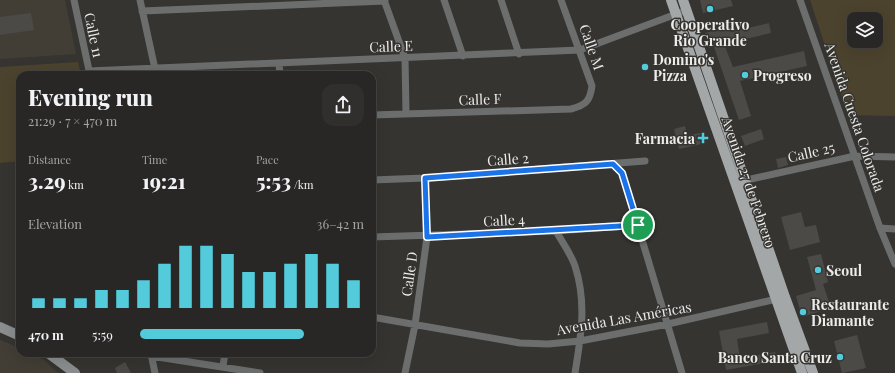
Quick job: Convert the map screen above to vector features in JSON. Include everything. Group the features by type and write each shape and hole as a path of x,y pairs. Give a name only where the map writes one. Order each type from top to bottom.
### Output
{"main road":[{"name":"Avenida 27 de Febrero","path":"670,0 734,183 780,299 813,373"},
{"name":"Avenida 27 de Febrero","path":"685,5 745,181 802,373"},
{"path":"0,327 16,334"},
{"path":"53,357 75,373"}],"street":[{"name":"Calle 11","path":"74,0 89,71"},
{"path":"140,0 155,69"},
{"path":"142,11 385,0 405,58 406,114"},
{"path":"444,0 463,56"},
{"path":"501,0 519,54"},
{"name":"Calle M","path":"561,0 592,86 591,94 587,103"},
{"name":"Avenida Cuesta Colorada","path":"800,0 880,228 895,264"},
{"name":"Calle E","path":"122,71 279,63 519,54 580,50 676,14 685,5"},
{"path":"279,63 280,71"},
{"name":"Calle F","path":"376,115 571,109 587,103"},
{"name":"Calle 25","path":"734,183 855,156 895,157"},
{"name":"Calle 2","path":"376,180 425,178 645,161"},
{"path":"613,164 622,173 682,373"},
{"name":"Calle D","path":"405,373 415,325 427,237 425,178"},
{"name":"Calle 4","path":"376,238 556,231 638,225"},
{"path":"880,228 895,229"},
{"path":"556,231 575,265 583,300 580,341 575,373"},
{"name":"Avenida Las Américas","path":"376,318 520,343 548,344 580,341 668,324 780,299"},
{"path":"151,357 155,373"},
{"path":"164,357 260,373"},
{"path":"223,366 224,357"}],"shaded area":[{"path":"0,0 65,0 76,54 0,59"},
{"path":"810,0 895,0 895,116 848,115"},
{"path":"78,62 80,71 16,71 16,161 0,163 0,67"},
{"path":"0,340 16,346 16,357 38,357 44,360 58,373 0,373"}],"building":[{"name":"Cooperativo Rio Grande","path":"700,0 731,0 733,6 703,13"},
{"path":"31,13 34,30 0,35 0,17"},
{"path":"769,23 771,33 724,44 733,67 804,51 807,66 740,81 751,116 739,120 714,47 708,48 705,33 730,27 731,32"},
{"path":"685,126 687,136 703,132 706,143 679,149 674,129"},
{"path":"761,129 764,139 745,146 741,136"},
{"path":"786,157 788,165 778,168 776,159"},
{"path":"801,212 805,227 816,225 820,242 790,250 781,217"},
{"path":"821,254 828,282 823,284 831,308 802,317 796,296 816,290 807,257"},
{"path":"767,322 769,333 737,339 740,358 775,352 777,361 726,370 719,331"},
{"path":"857,335 866,368 842,373 834,341"},
{"path":"125,362 131,373 117,373 115,368"}],"place":[{"name":"Cooperativo Rio Grande","path":"710,9"},
{"name":"Domino's Pizza","path":"645,67"},
{"name":"Progreso","path":"745,75"},
{"name":"Farmacia","path":"703,138"},
{"name":"Seoul","path":"818,270"},
{"name":"Restaurante Diamante","path":"803,312"},
{"name":"Banco Santa Cruz","path":"840,357"}],"route":[{"path":"613,164 622,173 638,225 556,231 427,237 425,178 613,164"}]}
